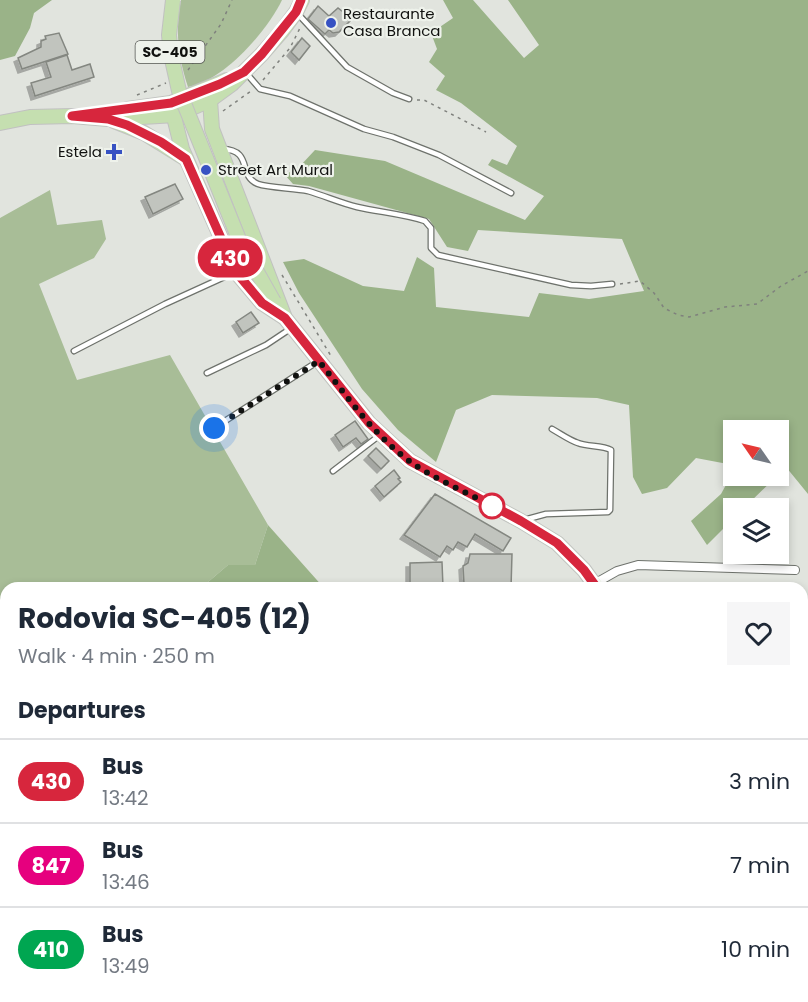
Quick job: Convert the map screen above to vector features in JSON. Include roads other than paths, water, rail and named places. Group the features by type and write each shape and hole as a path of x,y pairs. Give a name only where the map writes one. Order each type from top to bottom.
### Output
{"main road":[{"name":"SC-405","path":"173,0 171,55 179,90 240,242 274,303 289,323 326,360 380,435 424,470 521,521 557,543 593,582"},
{"path":"72,116 108,119 176,115 210,100 262,54 301,8"},
{"path":"0,123 30,117 72,116 171,103 205,91 244,72"},
{"path":"176,115 180,99"},
{"path":"210,100 210,122 219,149 289,323"},
{"name":"SC-405","path":"176,115 177,132 186,159 236,272 262,303 289,323"},
{"path":"108,119 144,133 186,159"}],"street":[{"path":"602,582 617,571 638,565 795,570"}],"lane":[{"path":"301,8 347,67 393,93 409,99"},
{"path":"244,72 257,87 290,96 364,129 393,137 439,155 511,193"},
{"path":"219,149 234,150 239,153 249,175 257,184 309,192 356,207 425,221 431,228 431,248 438,255 571,285 612,284"},
{"path":"74,351 165,304 236,272"},
{"path":"207,373 266,345 289,323"},
{"path":"214,428 326,360"},
{"path":"521,521 546,514 608,512 610,510 610,450 578,443 552,429"},
{"path":"333,471 380,435"}],"place":[{"name":"Restaurante Casa Branca","path":"331,23"},
{"name":"Estela","path":"114,152"},
{"name":"Street Art Mural","path":"206,170"}]}
